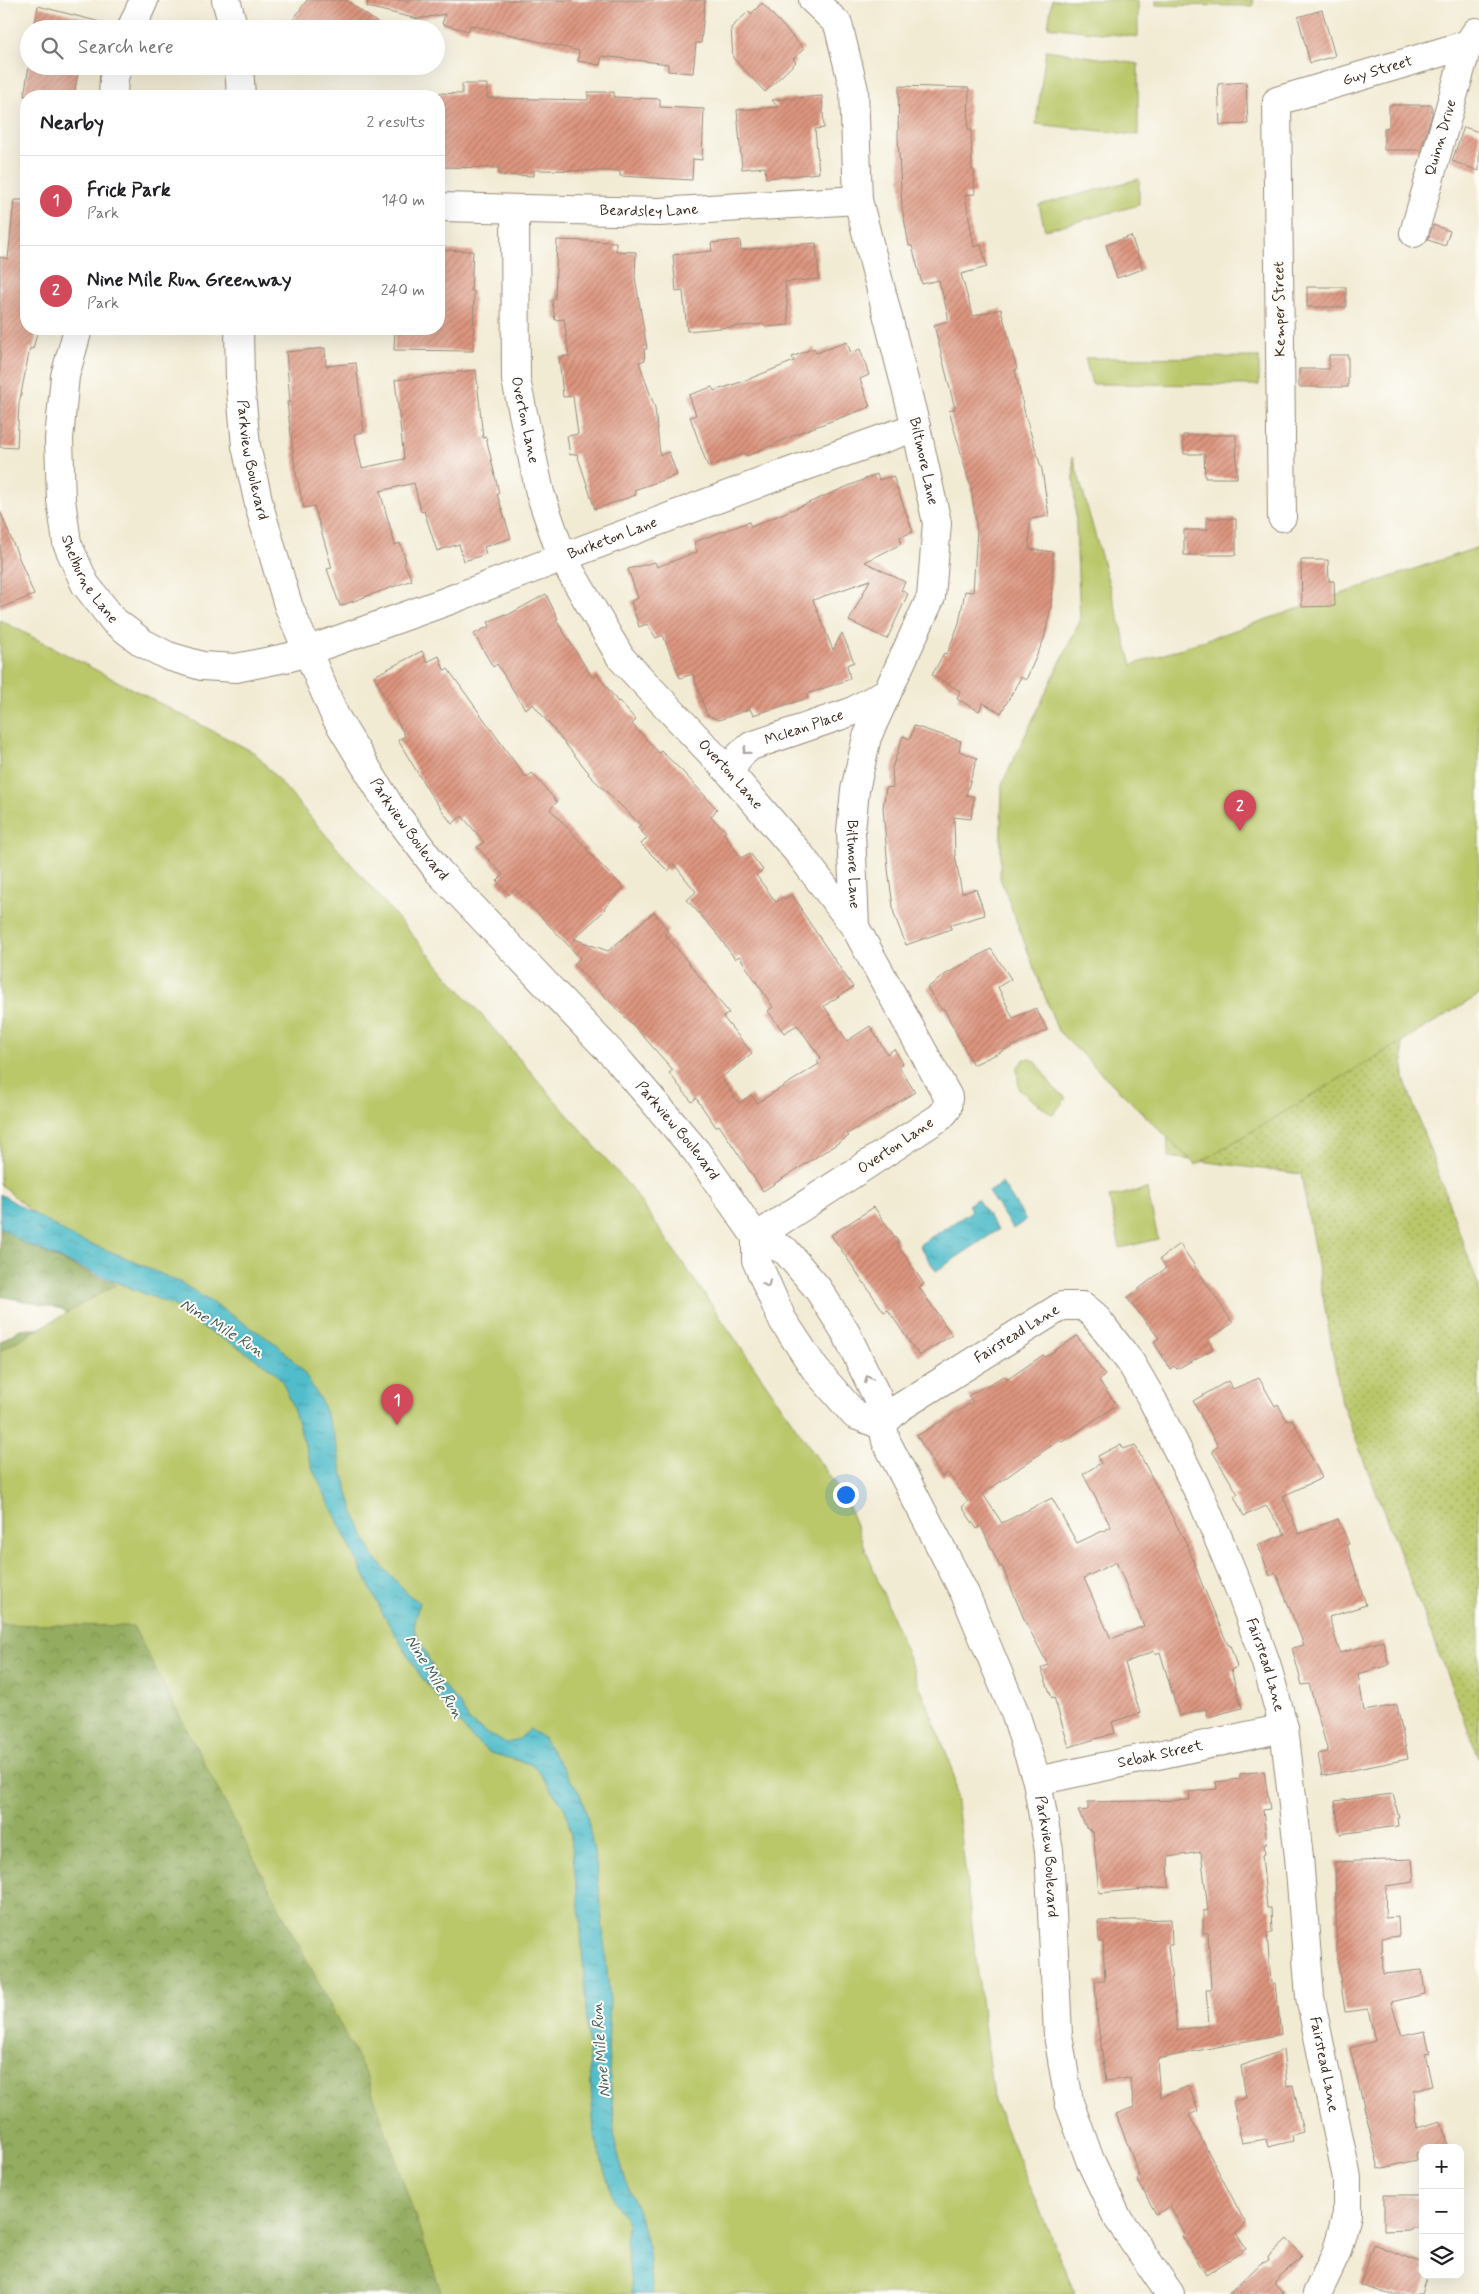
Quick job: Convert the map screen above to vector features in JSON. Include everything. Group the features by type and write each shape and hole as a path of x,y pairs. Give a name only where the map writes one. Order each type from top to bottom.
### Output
{"street":[{"path":"135,20 144,0"},
{"path":"226,0 232,20"},
{"path":"243,20 246,0"},
{"name":"Biltmore Lane","path":"813,0 838,24 854,90 858,200 916,427 937,523 932,597 867,737 855,790 851,831 855,927"},
{"name":"Guy Street","path":"1277,101 1475,37"},
{"name":"Quinn Drive","path":"1414,233 1475,37"},
{"path":"113,90 115,75"},
{"path":"240,75 241,90"},
{"name":"Kemper Street","path":"1277,101 1282,517"},
{"name":"Beardsley Lane","path":"445,208 659,212 858,200"},
{"name":"Overton Lane","path":"515,209 516,380 540,493 562,556 620,658 730,773 801,856 855,927 948,1097 947,1108 940,1117 756,1237"},
{"name":"Shelburne Lane","path":"76,335 65,376 59,439 61,500 67,543 85,584 114,621 143,643 168,656 202,666 236,668 290,657 309,650"},
{"name":"Parkview Boulevard","path":"239,335 240,380 246,446 260,509 288,605 309,650 335,716 389,805 439,872 619,1062 696,1151 756,1237 786,1251 818,1289 846,1333 877,1397 881,1426 886,1441 965,1594 1015,1713 1037,1781 1050,1851 1058,2035 1069,2102 1090,2160 1117,2217 1170,2294"},
{"name":"Burketon Lane","path":"309,650 442,603 562,556 916,427"},
{"name":"Mclean Place","path":"730,773 740,755 751,746 851,712 887,692"},
{"path":"756,1237 756,1260 786,1326 816,1369 856,1415 881,1426"},
{"name":"Fairstead Lane","path":"881,1426 899,1408 1062,1306 1083,1306 1094,1315 1131,1363 1152,1399 1201,1497 1241,1593 1266,1663 1284,1728 1300,1857 1310,1997 1327,2089 1347,2178 1347,2214 1336,2254 1317,2294"},
{"name":"Sebak Street","path":"1037,1781 1284,1728"}],"green space":[{"path":"1052,0 1138,0 1138,37 1048,27"},
{"path":"1156,0 1253,0 1253,6 1156,5"},
{"path":"1046,50 1138,64 1138,135 1036,124"},
{"path":"1139,179 1139,205 1045,230 1039,205"},
{"path":"1259,357 1259,385 1092,384 1085,358"},
{"path":"1073,457 1132,665 1479,547 1479,995 1196,1165 1058,1031 1000,878 1002,784 1080,621"},
{"path":"0,620 255,753 631,1188 846,1500 953,1770 993,2098 1075,2294 442,2294 366,2074 133,1626 0,1624 0,1351 116,1285 0,1184"},
{"path":"1388,826 1404,1078 1479,1287 1479,1758 1342,1404 1301,1174 1168,1157 1164,941"},
{"path":"1024,1059 1031,1059 1036,1062 1053,1087 1066,1098 1053,1115 1019,1090 1017,1068"},
{"path":"1147,1189 1158,1239 1120,1248 1109,1197"},
{"path":"0,1227 64,1262 177,1307 580,2294 0,2294 0,1342 20,1329 68,1329 76,1322 62,1309 0,1296"}],"water":[{"path":"1002,1183 1026,1220 1013,1229 988,1192"},
{"name":"Nine Mile Run","path":"0,1194 77,1239 122,1256 183,1284 278,1345 301,1368 321,1401 335,1438 353,1510 373,1556 409,1595 419,1602 414,1629 440,1682 459,1703 469,1721 489,1735 507,1743 519,1739 530,1729 544,1739 580,1794 587,1815 597,1869 610,2001 608,2048 615,2143 626,2182 639,2212 649,2252 653,2294 632,2294 626,2241 627,2224 612,2196 594,2134 580,1916 570,1829 565,1809 534,1765 490,1753 471,1737 421,1677 384,1616 313,1470 291,1402 283,1383 274,1371 233,1344 203,1328 177,1307 22,1242 0,1227"},
{"path":"977,1199 998,1230 936,1271 919,1245 972,1211 968,1205"}],"building":[{"path":"307,0 346,0 374,20 293,20"},
{"path":"368,0 705,0 701,43 696,43 693,73 668,71 668,64 602,56 600,65 578,61 579,51 470,25 468,31 445,25 445,20 443,20 445,14 418,19 367,7"},
{"path":"762,3 804,49 793,59 796,62 765,92 733,58 731,28 749,11 751,14"},
{"path":"38,6 92,20 36,20"},
{"path":"1322,10 1335,56 1310,63 1298,17"},
{"path":"28,75 78,75 75,90 25,90"},
{"path":"1246,82 1248,124 1220,125 1218,84"},
{"path":"462,84 487,84 487,98 588,100 588,92 614,92 614,97 660,99 660,107 704,109 702,160 693,159 692,180 620,176 620,171 534,170 534,176 499,175 499,168 445,167 445,93 462,94"},
{"path":"899,86 969,88 968,129 971,129 972,170 974,170 975,194 965,195 974,247 981,245 987,267 961,274 973,316 1001,309 1017,370 1015,370 1026,418 1042,470 1049,516 1030,519 1029,549 1053,552 1051,607 1044,639 1026,680 1021,677 1001,713 983,703 979,711 957,699 960,691 932,675 944,653 947,654 959,623 965,591 973,592 977,530 971,488 949,411 955,409 934,325 948,321 948,315 939,280 922,284 912,246 909,246 902,207 898,138"},
{"path":"822,96 824,128 815,129 819,173 766,178 765,167 742,169 737,110 778,107 772,100"},
{"path":"1389,105 1432,105 1432,114 1421,150 1384,150 1384,128 1389,127"},
{"path":"1464,127 1479,132 1479,171 1452,161"},
{"path":"14,200 20,200 20,335 36,335 33,349 30,348 19,404 17,448 0,447 0,257 8,259"},
{"path":"1433,225 1450,231 1445,246 1428,240"},
{"path":"1131,236 1143,269 1117,278 1106,245"},
{"path":"557,240 616,242 616,251 636,252 635,277 647,349 644,349 645,360 639,362 655,408 660,455 669,452 677,475 634,490 636,495 595,509 577,454 570,455 567,436 578,434 573,396 563,397 559,357 569,356 564,319 555,320 552,300 555,299"},
{"path":"740,240 741,250 816,243 819,279 785,282 789,325 765,327 764,324 687,331 683,291 676,292 673,255 712,251 711,243"},
{"path":"445,250 473,251 471,291 474,291 473,351 394,350 395,335 445,335"},
{"path":"1307,287 1346,287 1346,307 1307,307"},
{"path":"847,342 851,353 860,349 869,375 860,379 870,407 801,432 747,456 745,453 708,467 690,417 696,415 689,395 712,387 714,391 744,381 794,361 792,357 814,348 816,353"},
{"path":"325,348 326,366 356,363 364,432 354,434 362,468 404,459 395,380 476,370 483,438 486,437 499,493 497,494 511,538 484,547 486,554 464,561 459,544 437,551 424,511 421,512 414,483 380,491 395,545 400,543 406,561 404,563 412,580 340,606 327,569 332,568 314,506 304,508 295,469 287,402 290,402 286,352"},
{"path":"1329,355 1348,355 1348,387 1299,387 1299,369 1329,369"},
{"path":"1183,435 1236,435 1237,478 1205,478 1204,454 1184,454"},
{"path":"877,474 879,480 893,476 913,532 900,537 901,544 865,562 905,582 901,590 908,594 887,639 849,621 870,580 813,600 833,650 842,633 854,662 847,665 850,679 807,694 808,698 753,715 750,709 719,720 707,715 693,674 680,678 663,635 656,638 647,624 639,627 631,601 638,598 628,569 655,562 657,567 697,552 694,542 749,522 751,527"},
{"path":"0,511 34,595 0,608"},
{"path":"1207,518 1236,519 1236,555 1184,555 1184,530 1207,530"},
{"path":"1301,560 1328,560 1329,581 1334,581 1335,606 1302,607"},
{"path":"546,594 558,619 556,620 592,677 597,674 618,702 636,720 632,724 659,753 661,751 682,771 717,809 711,817 726,831 724,833 741,858 750,853 763,870 756,875 776,902 783,897 785,899 792,895 802,909 853,987 824,1006 847,1041 870,1026 887,1054 894,1049 903,1063 899,1067 915,1092 847,1134 849,1136 763,1191 719,1125 716,1127 696,1098 692,1102 669,1073 673,1070 635,1027 574,965 580,958 515,889 509,895 497,881 503,875 477,847 484,842 462,816 452,824 429,792 398,740 405,736 374,676 422,651 427,662 439,656 444,670 448,669 526,778 532,773 557,802 550,809 587,851 624,888 604,908 605,910 574,939 608,951 654,912 668,931 665,934 729,1013 723,1017 752,1053 721,1078 739,1103 751,1095 757,1103 819,1064 817,1061 821,1058 797,1025 784,1033 768,1011 773,1007 739,956 735,959 714,930 687,900 696,892 674,864 668,871 641,844 647,838 638,827 641,825 588,774 533,704 525,709 497,664 493,667 474,634 490,626 488,622 505,614 506,616"},
{"path":"914,726 961,741 959,751 977,758 966,795 974,797 971,819 954,817 955,855 962,893 976,889 985,915 951,925 951,929 906,945 894,914 883,807 886,788 893,787 892,768 903,736 910,739"},
{"path":"991,949 1011,979 998,987 1013,1018 1036,1008 1047,1030 973,1065 944,1009 942,1010 927,988 946,974"},
{"path":"874,1207 924,1284 919,1287 952,1335 919,1356 888,1310 884,1312 831,1235"},
{"path":"1180,1244 1233,1323 1208,1339 1213,1349 1177,1369 1174,1366 1170,1369 1154,1342 1159,1338 1127,1298 1166,1268 1160,1259"},
{"path":"1077,1336 1105,1375 1099,1381 1117,1405 1062,1442 1059,1440 983,1494 1002,1523 1052,1498 1077,1543 1111,1527 1083,1474 1101,1463 1098,1456 1121,1444 1123,1449 1135,1445 1188,1547 1228,1645 1230,1645 1237,1667 1231,1670 1242,1708 1208,1717 1206,1709 1179,1716 1160,1652 1155,1654 1154,1651 1125,1663 1140,1713 1112,1722 1115,1733 1069,1747 1054,1697 1052,1698 1041,1668 1048,1665 1024,1619 1002,1566 1000,1567 981,1526 977,1529 962,1507 968,1502 948,1473 942,1477 917,1436 973,1402 968,1396 1004,1376 1008,1379 1043,1355 1045,1357","holes":["1116,1562 1144,1626 1111,1639 1084,1578"]},
{"path":"1259,1378 1275,1406 1278,1404 1287,1421 1292,1419 1322,1478 1283,1496 1299,1534 1338,1519 1349,1544 1347,1545 1366,1605 1329,1617 1340,1653 1383,1641 1389,1665 1358,1674 1364,1711 1397,1705 1408,1759 1322,1776 1318,1754 1328,1752 1309,1684 1302,1685 1292,1648 1304,1645 1276,1573 1270,1576 1258,1545 1285,1534 1266,1506 1244,1516 1234,1496 1238,1494 1212,1451 1218,1446 1193,1401 1228,1381 1233,1389"},
{"path":"1264,1771 1270,1809 1263,1810 1267,1844 1264,1844 1265,1854 1262,1855 1267,1908 1271,1908 1272,1933 1267,1933 1271,1984 1275,1984 1281,2034 1157,2059 1160,2097 1189,2086 1198,2111 1189,2115 1246,2224 1236,2233 1246,2249 1206,2275 1182,2236 1185,2233 1170,2207 1156,2214 1137,2179 1140,2177 1116,2114 1134,2107 1130,2078 1106,2081 1097,2017 1095,1981 1105,1981 1103,1942 1099,1942 1098,1921 1171,1919 1172,1945 1168,1945 1177,2030 1209,2025 1206,1990 1211,1990 1208,1933 1203,1933 1203,1911 1208,1910 1201,1852 1168,1857 1169,1887 1099,1893 1093,1832 1086,1827 1078,1811 1088,1810 1088,1802 1190,1800 1189,1792 1217,1789 1216,1782 1240,1779 1240,1774"},
{"path":"1393,1794 1399,1818 1397,1818 1398,1826 1340,1834 1335,1801"},
{"path":"1412,1859 1414,1882 1386,1886 1385,1918 1398,1917 1399,1936 1382,1938 1383,1974 1422,1970 1425,1994 1391,2002 1402,2036 1425,2031 1430,2053 1425,2054 1432,2086 1414,2091 1417,2128 1441,2121 1447,2144 1419,2144 1419,2152 1416,2153 1417,2160 1379,2169 1350,2048 1375,2041 1368,2009 1345,2012 1337,1957 1335,1862"},
{"path":"1283,2050 1287,2086 1293,2085 1303,2132 1292,2135 1293,2141 1268,2147 1266,2139 1242,2143 1233,2101 1246,2098 1241,2066"},
{"path":"1384,2195 1419,2195 1419,2228 1384,2231"},
{"path":"1287,2239 1302,2256 1274,2282 1284,2294 1229,2294 1261,2263 1269,2261 1268,2257"},
{"path":"1373,2244 1419,2261 1419,2279 1426,2279 1421,2294 1388,2294 1360,2285"}],"place":[{"name":"Nine Mile Run Greenway","path":"1240,831"},
{"name":"Frick Park","path":"397,1425"}]}
